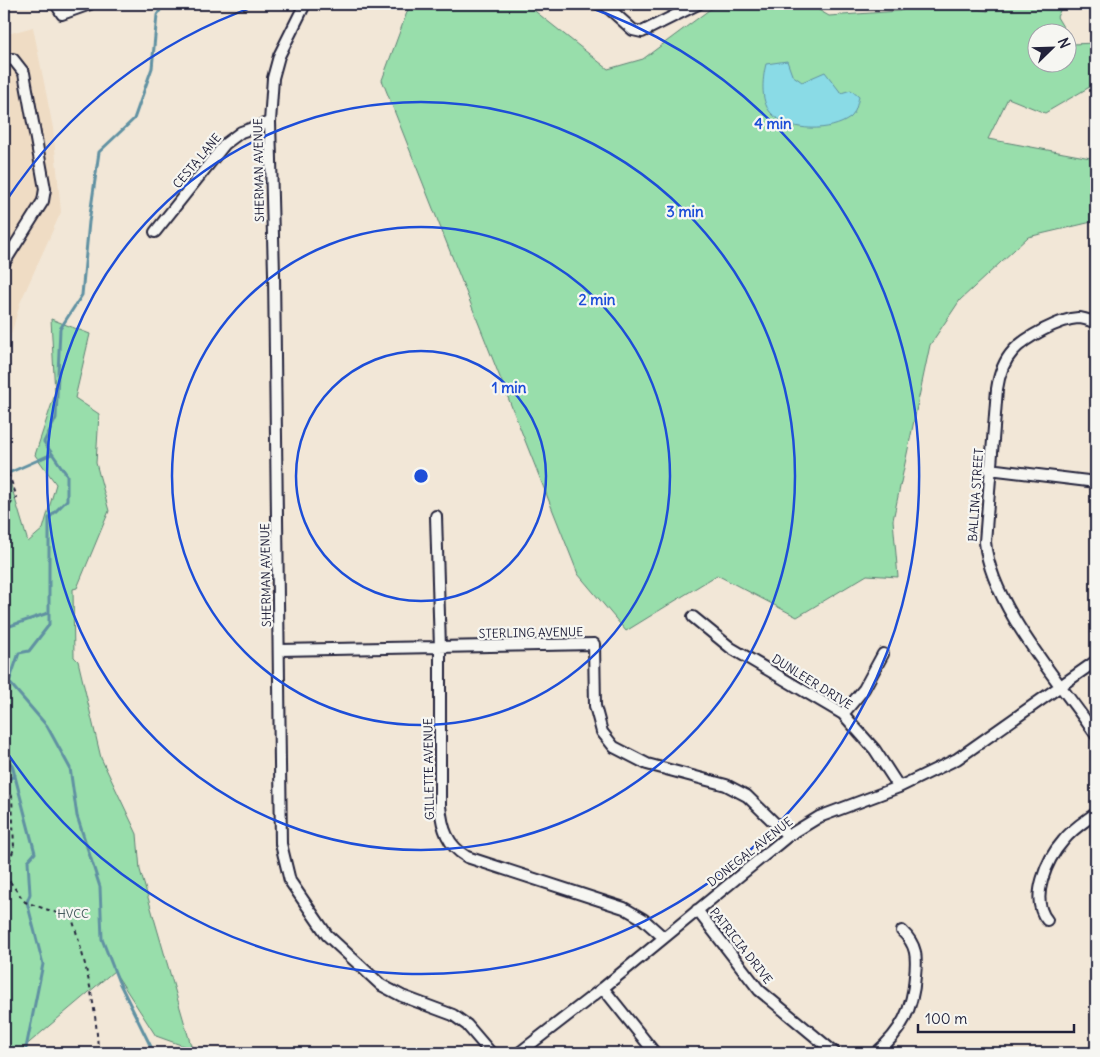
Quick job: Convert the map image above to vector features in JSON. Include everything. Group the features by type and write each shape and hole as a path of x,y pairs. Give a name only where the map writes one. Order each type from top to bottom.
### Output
{"street":[{"path":"56,4 62,14 90,4"},
{"name":"SHERMAN AVENUE","path":"305,4 279,56 272,78 270,122 280,650 281,844 290,882 327,935 381,985 402,996 453,1015 467,1025 491,1053"},
{"path":"604,4 633,30 642,32 698,4"},
{"path":"4,60 13,59 24,73 45,189 44,201 4,263"},
{"name":"CESTA LANE","path":"155,232 225,144 241,132 270,122"},
{"name":"BALLINA STREET","path":"1096,323 1077,318 1051,326 1021,343 1013,351 999,374 989,469 985,542 986,559 1002,596 1030,642 1096,734"},
{"path":"989,469 1096,482"},
{"name":"GILLETTE AVENUE","path":"436,516 440,648 440,806 441,823 450,843 456,850 467,857 624,908 643,919 663,937"},
{"name":"DUNLEER DRIVE","path":"694,617 731,648 842,714 875,750 899,787"},
{"name":"STERLING AVENUE","path":"280,650 594,644 595,706 602,732 614,747 647,764 726,785 747,796 788,836"},
{"path":"842,714 864,689 883,654"},
{"name":"DONEGAL AVENUE","path":"519,1053 603,988 788,836 819,817 899,787 957,759 1096,661"},
{"path":"1046,920 1041,914 1041,886 1051,858 1062,842 1077,826 1096,813"},
{"name":"PATRICIA DRIVE","path":"698,910 759,990 835,1053"},
{"path":"876,1053 888,1043 911,1008 917,957 910,938 902,931"},
{"path":"603,988 655,1053"}],"path":[{"path":"4,426 6,467 18,497 4,510"},
{"path":"4,791 12,796 14,848 4,877 25,902 72,918 82,949 98,1053"}],"shaded area":[{"path":"33,27 53,128 61,212 20,303 10,338 4,339 4,35"}],"green space":[{"path":"410,4 526,4 608,69 643,59 709,10 723,4 808,4 829,16 899,11 924,4 943,4 988,11 994,4 1063,4 1057,17 1060,22 1028,22 1028,72 1078,72 1078,44 1096,43 1096,82 1045,113 1008,98 988,139 1096,159 1096,221 1028,237 960,300 930,345 893,520 898,577 867,575 797,617 717,575 626,631 578,574 382,80"},
{"name":"HVCC","path":"51,319 90,334 75,398 99,414 96,463 109,511 77,588 73,589 74,657 78,661 101,758 137,834 140,870 192,1049 156,1036 114,971 17,1053 4,1053 4,462 28,542 43,529 56,484 35,455 55,394"}],"water":[{"path":"787,61 792,75 802,82 825,72 841,93 851,90 859,97 852,116 842,123 832,126 811,128 790,125 773,115 766,105 763,91 766,64"}],"waterway":[{"path":"4,686 9,682 19,653 29,651 49,625 49,518 67,500 67,475 44,442 56,418 60,329 82,295 89,222 99,152 134,119 152,68 157,15 164,4"},
{"path":"4,475 52,454"},
{"path":"4,628 48,613"},
{"path":"9,682 47,726 70,768 77,816 100,887 102,939 118,980 154,1053"},
{"path":"4,758 12,765 35,853 28,861 30,894 27,902 43,964 25,1053"},
{"path":"4,783 15,775"}]}
